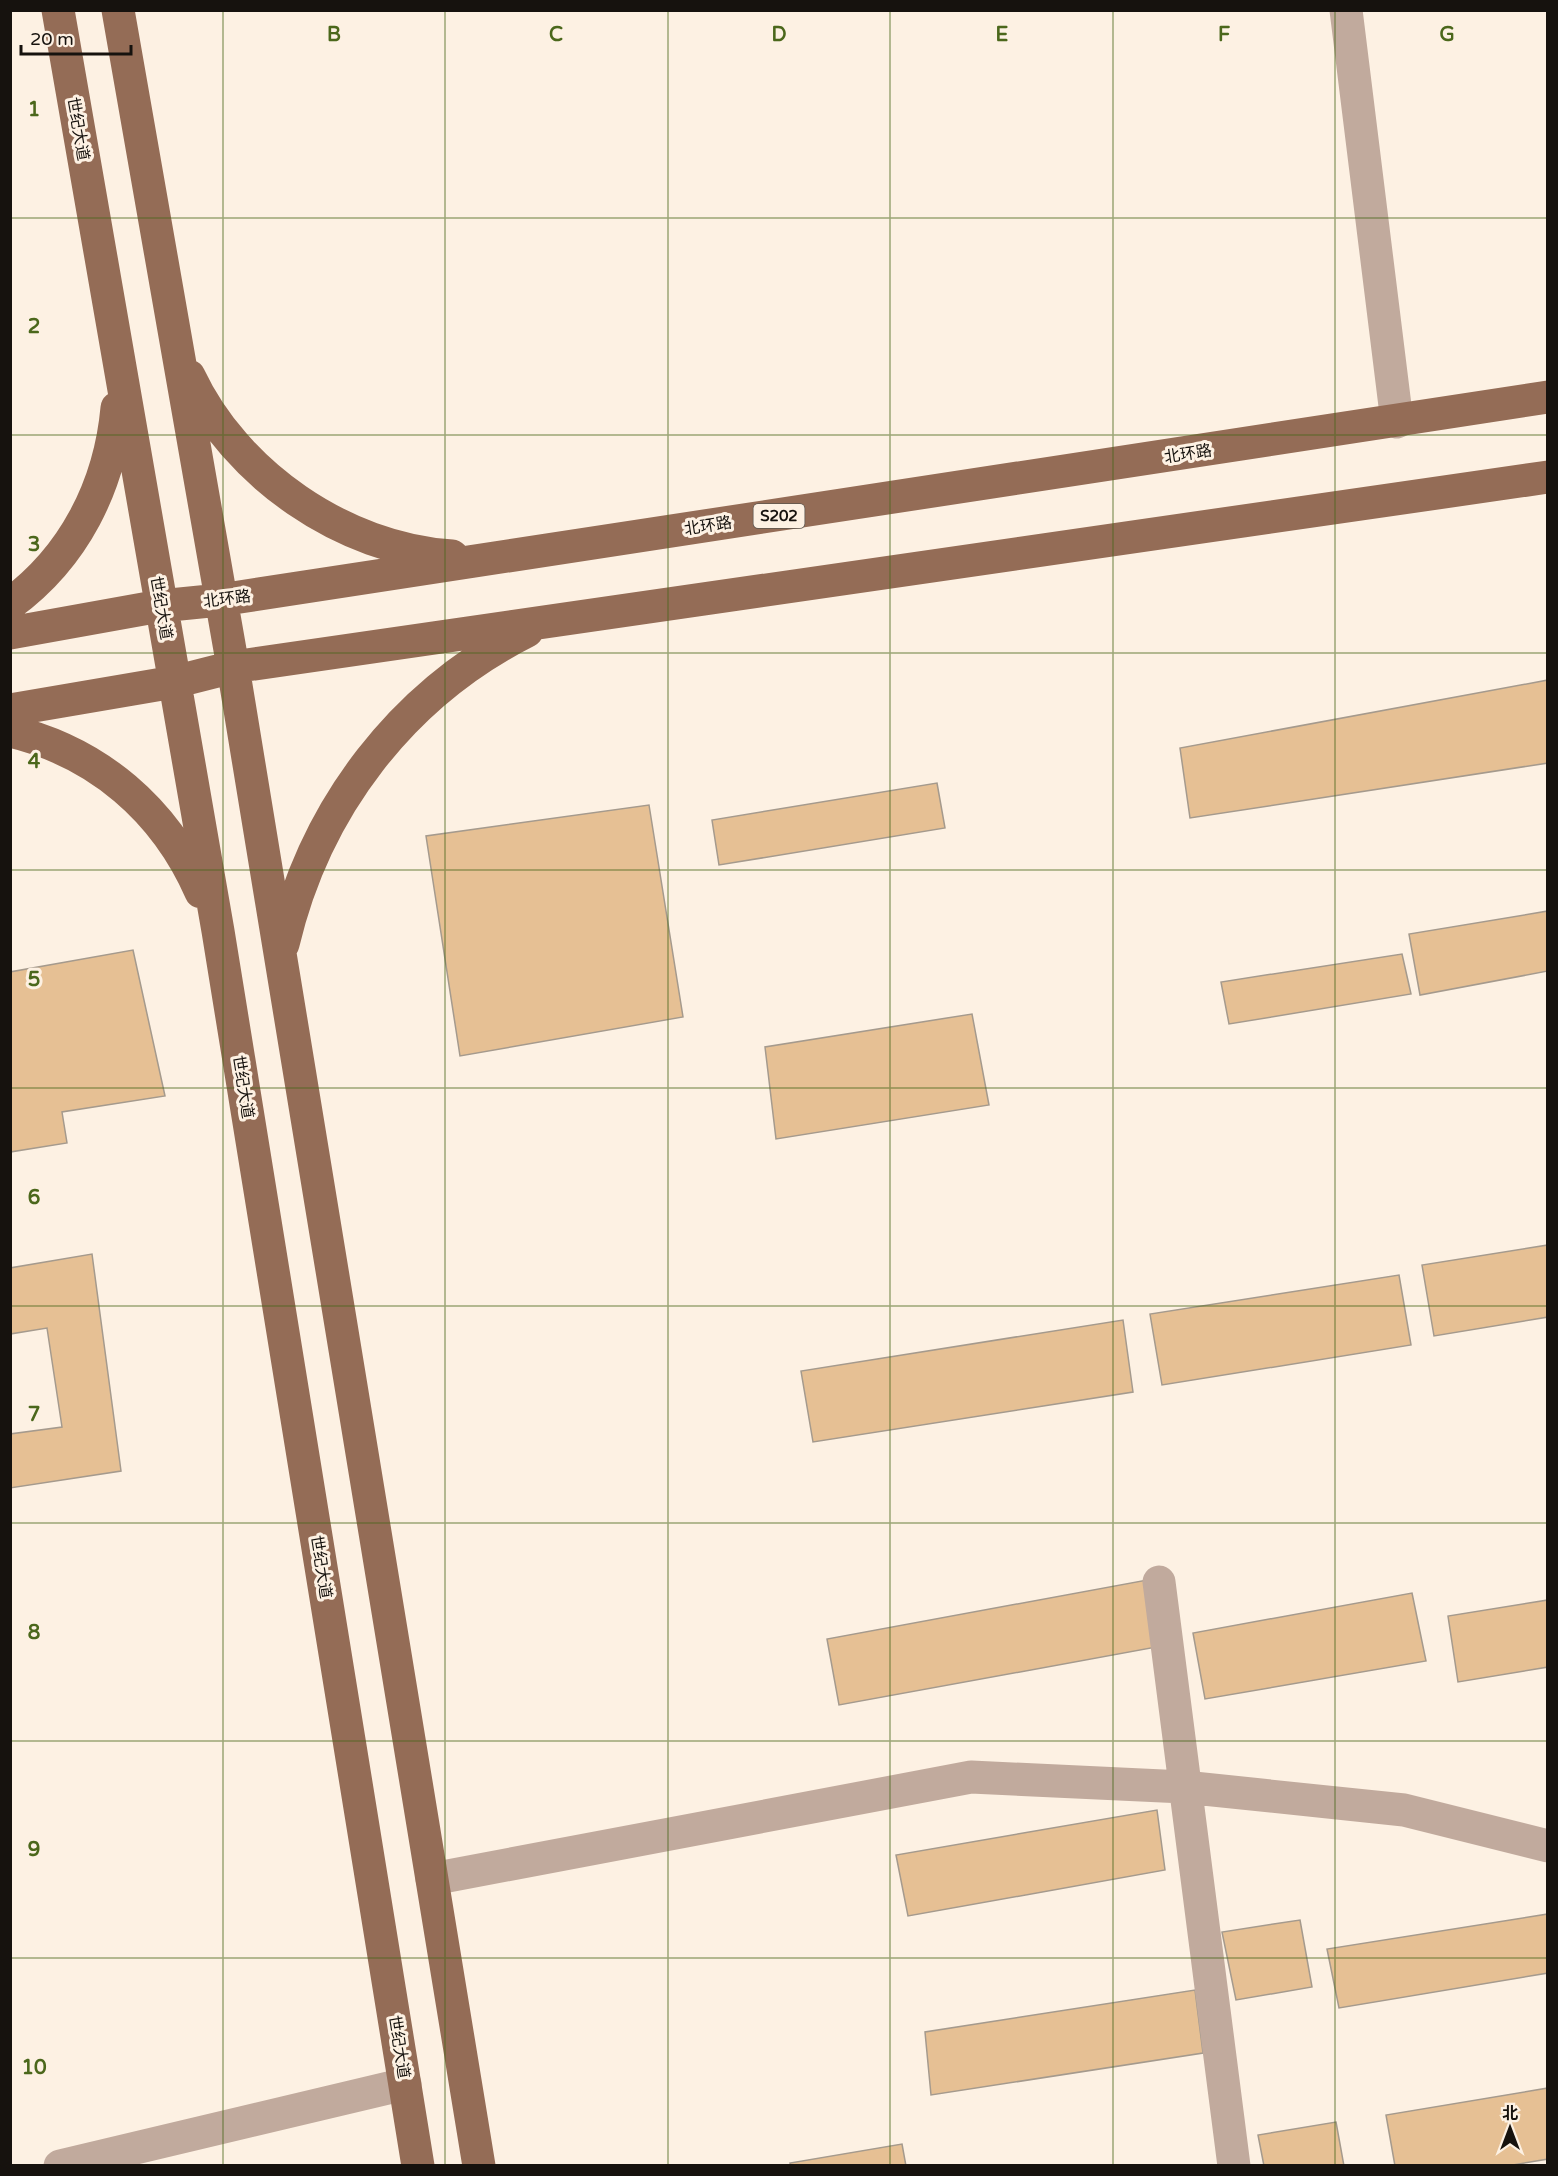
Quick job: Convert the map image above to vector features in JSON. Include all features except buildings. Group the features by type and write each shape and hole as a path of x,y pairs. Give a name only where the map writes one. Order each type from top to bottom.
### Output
{"main road":[{"name":"世纪大道","path":"58,10 218,931 418,2166"},
{"path":"118,10 233,666 479,2166"},
{"path":"177,350 194,386 215,420 240,451 269,479 333,522 369,537 405,548 443,555 481,557 519,555"},
{"path":"10,604 49,570 72,540 92,507 106,470 115,433 119,394 117,355"},
{"name":"北环路","path":"10,633 160,606 220,600 519,555 1548,397"},
{"path":"10,710 174,682 233,666 1548,477"},
{"path":"280,957 304,874 332,816 368,761 398,726 467,666 505,642 546,622"},
{"path":"10,731 63,748 94,765 122,784 148,808 189,865 218,931"}],"street":[{"path":"1346,10 1397,422"},
{"path":"1159,1582 1234,2166"},
{"path":"432,1879 971,1777 1184,1787 1404,1810 1548,1846"},
{"path":"60,2166 405,2084"}]}
